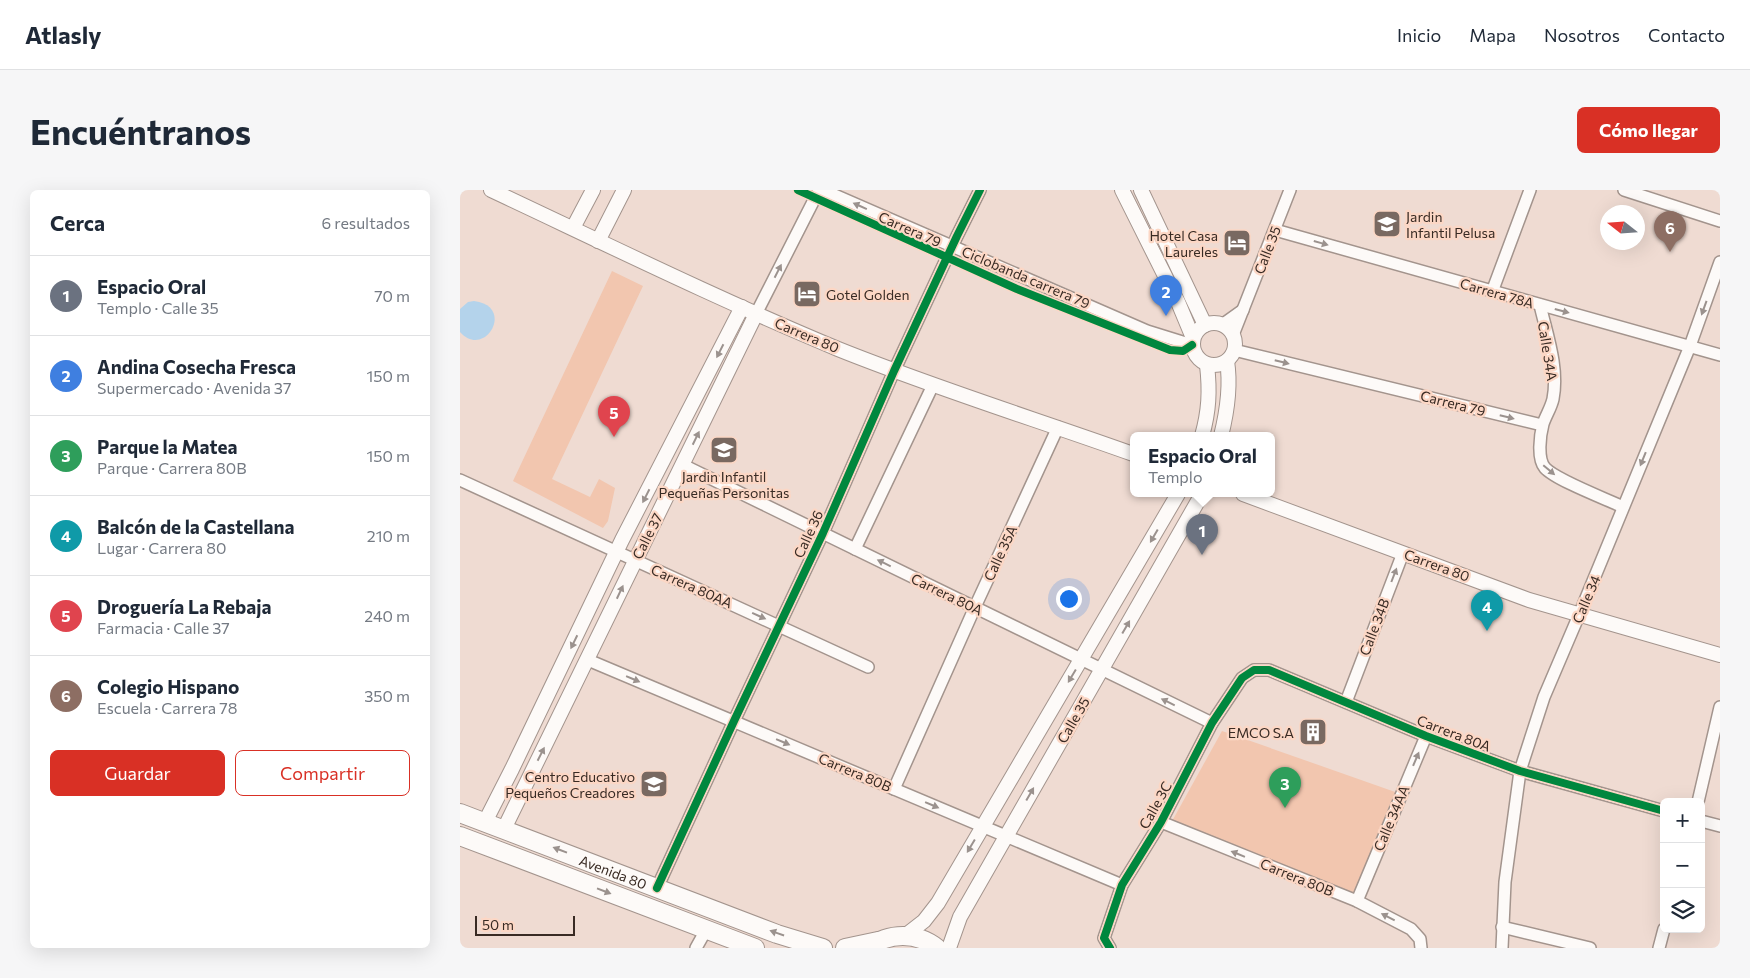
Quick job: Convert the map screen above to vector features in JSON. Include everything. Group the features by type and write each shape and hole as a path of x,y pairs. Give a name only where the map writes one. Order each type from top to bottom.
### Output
{"main road":[{"name":"Avenida 80","path":"460,812 777,934 823,948"},
{"name":"Avenida 80","path":"460,836 755,948"},
{"path":"845,948 874,944 893,936 906,935 922,938 937,948"}],"street":[{"name":"Carrera 80","path":"491,190 722,300 894,371 1130,453"},
{"path":"573,228 594,190"},
{"path":"598,241 624,190"},
{"name":"Carrera 79","path":"821,190 1147,331 1193,341"},
{"name":"Calle 37","path":"504,829 756,314 821,190"},
{"name":"Calle 36","path":"657,888 823,534 894,371 956,236 980,190"},
{"path":"1122,190 1178,302 1193,341 1196,357 1207,365 1221,365 1231,355"},
{"path":"1141,190 1205,325"},
{"name":"Calle 35","path":"1233,335 1290,190"},
{"path":"1492,292 1530,190"},
{"path":"1624,190 1720,220"},
{"name":"Carrera 78A","path":"1275,230 1720,355"},
{"name":"Calle 34","path":"1502,948 1504,882 1520,771 1544,697 1690,346 1720,262"},
{"name":"Calle 34A","path":"1540,305 1552,358 1554,379 1551,406 1542,425"},
{"name":"Calle 37","path":"484,822 512,770 618,552 742,308"},
{"path":"1222,325 1244,309"},
{"path":"1193,341 1200,328 1211,323 1222,325 1233,335 1223,432"},
{"name":"Carrera 79","path":"1231,355 1542,425"},
{"path":"1203,432 1207,419 1210,393 1207,365"},
{"path":"855,549 933,385"},
{"path":"1542,425 1539,454 1541,463 1545,468 1555,475 1623,507"},
{"name":"Calle 35A","path":"894,789 1058,427"},
{"name":"Carrera 80A","path":"683,465 1212,723"},
{"name":"Carrera 80AA","path":"460,480 868,668"},
{"name":"Calle 35","path":"906,935 931,913 1082,660 1176,497"},
{"name":"Calle 35","path":"949,948 960,916 1200,497"},
{"name":"Carrera 80","path":"1251,497 1529,600 1720,655"},
{"name":"Calle 34B","path":"1346,702 1403,553"},
{"name":"Carrera 80B","path":"588,660 1122,885"},
{"name":"Carrera 80A","path":"1242,678 1254,670 1269,670 1426,736 1520,771 1660,810"},
{"name":"Calle 3C","path":"1110,948 1104,938 1122,885 1160,822 1212,723 1242,678"},
{"path":"1699,798 1720,707"},
{"name":"Calle 34AA","path":"1357,901 1426,736"},
{"name":"Carrera 80B","path":"1160,822 1357,901 1411,929 1420,939 1421,948"},
{"path":"1705,822 1720,826"},
{"path":"1502,926 1590,948"},
{"path":"696,948 706,930"},
{"path":"1659,948 1663,933"}],"shaded area":[{"path":"612,271 643,286 552,479 590,497 599,479 615,488 608,521 603,528 513,481"},
{"path":"1222,731 1398,793 1355,897 1171,823"}],"water":[{"path":"474,301 486,305 493,312 495,320 492,329 479,340 470,339 460,332 460,309 468,302"}],"cycle path":[{"name":"Ciclobanda carrera 79","path":"798,190 1017,289 1170,350 1183,351 1192,345"},
{"path":"657,888 823,533 894,371 980,190"},
{"path":"1110,948 1104,938 1122,885 1161,822 1212,723 1242,678 1254,670 1269,670 1426,736 1520,771 1660,810"}],"place":[{"name":"Jardin Infantil Pelusa","path":"1387,224"},
{"name":"Hotel Casa Laureles","path":"1237,243"},
{"name":"Colegio Hispano","path":"1670,252"},
{"name":"Gotel Golden","path":"807,294"},
{"name":"Andina Cosecha Fresca","path":"1166,316"},
{"name":"Droguería La Rebaja","path":"614,437"},
{"name":"Jardin Infantil Pequeñas Personitas","path":"724,450"},
{"name":"Espacio Oral","path":"1202,555"},
{"name":"Balcón de la Castellana","path":"1487,631"},
{"name":"EMCO S.A","path":"1313,732"},
{"name":"Centro Educativo Pequeños Creadores","path":"654,784"},
{"name":"Parque la Matea","path":"1285,808"}]}
